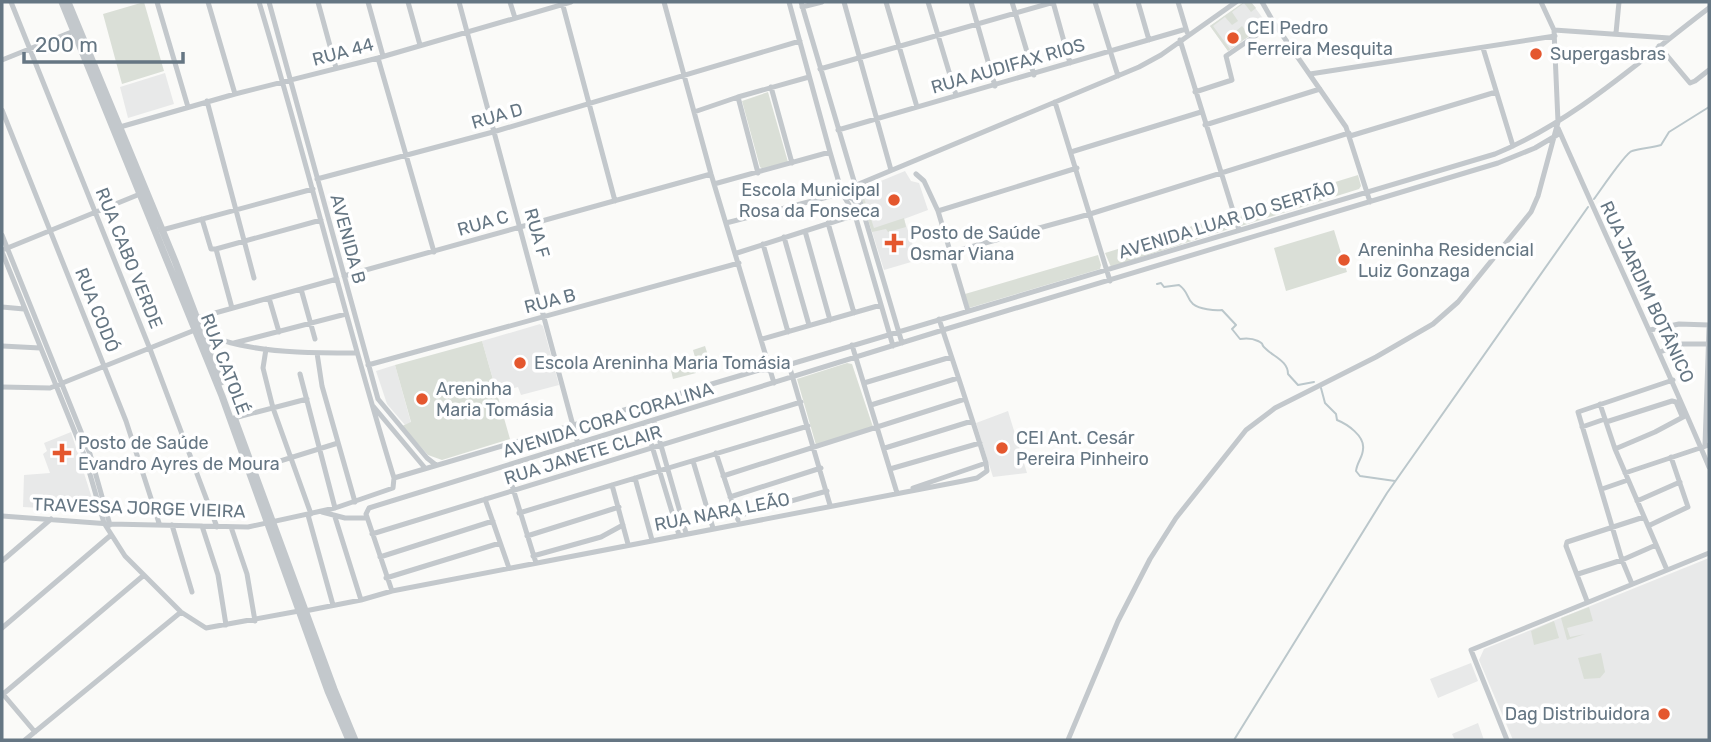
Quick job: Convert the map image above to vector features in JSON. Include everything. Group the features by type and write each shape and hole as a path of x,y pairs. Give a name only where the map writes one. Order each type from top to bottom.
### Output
{"street":[{"name":"RUA CABO VERDE","path":"11,2 150,349 217,527"},
{"name":"RUA CATOLÉ","path":"62,2 140,194 197,318 254,469 270,524"},
{"name":"RUA CATOLÉ","path":"68,2 162,230 195,330 349,740"},
{"path":"157,2 188,107"},
{"path":"208,2 235,94"},
{"name":"AVENIDA B","path":"259,2 284,82 321,220 382,406 436,465"},
{"name":"AVENIDA B","path":"269,2 317,179 356,353 394,481"},
{"path":"318,2 336,68"},
{"path":"368,2 405,156 434,252"},
{"path":"408,2 420,45"},
{"name":"RUA F","path":"459,2 578,444"},
{"path":"510,2 514,18"},
{"name":"RUA 44","path":"120,127 207,101 381,57 571,2"},
{"path":"664,2 711,174 774,383"},
{"path":"789,2 842,193 855,215 893,346"},
{"path":"822,2 802,5 902,343"},
{"path":"844,2 891,170"},
{"path":"886,2 917,107"},
{"path":"928,2 956,95"},
{"path":"971,2 995,86"},
{"path":"1012,2 1034,75"},
{"path":"820,69 1054,2 1070,64"},
{"path":"1095,2 1118,76"},
{"path":"1138,2 1149,40"},
{"path":"1178,2 1187,32"},
{"path":"1219,2 1221,11"},
{"path":"726,223 842,193 1118,76 1149,62 1187,32 1236,2"},
{"path":"1262,2 1350,135 1370,202"},
{"path":"1068,740 1118,621 1145,569 1176,517 1246,430 1296,397 1433,324 1450,309 1531,212 1558,128 1554,33 1541,2"},
{"path":"1616,33 1619,2"},
{"path":"562,3 615,201"},
{"path":"1558,128 1709,8"},
{"path":"1195,92 1232,80 1226,56 1274,23"},
{"path":"2,60 74,31"},
{"name":"RUA AUDIFAX RIOS","path":"838,130 1149,40 1187,32"},
{"path":"1311,74 1483,48 1554,33 1616,33 1669,38"},
{"name":"RUA D","path":"317,179 494,132 800,40"},
{"path":"1180,40 1239,230"},
{"path":"1659,46 1690,83 1709,71"},
{"path":"1483,48 1513,146"},
{"path":"694,112 737,97 809,78"},
{"path":"771,87 792,163"},
{"path":"1205,125 1320,89"},
{"path":"950,253 1090,214 1496,92"},
{"path":"737,97 758,173"},
{"path":"207,101 254,278"},
{"path":"1055,102 1110,281"},
{"name":"RUA CODÓ","path":"2,110 127,421 159,523"},
{"path":"1071,152 1201,112"},
{"name":"AVENIDA LUAR DO SERTÃO","path":"898,331 1495,154 1558,128"},
{"name":"AVENIDA LUAR DO SERTÃO","path":"902,343 1498,163 1535,148 1558,128"},
{"name":"RUA JARDIM BOTÂNICO","path":"1558,128 1630,291 1673,380 1685,416 1705,445 1709,467"},
{"path":"714,184 830,152"},
{"path":"938,211 1077,168"},
{"name":"RUA C","path":"197,318 711,174"},
{"path":"916,174 925,181 938,211 968,311"},
{"path":"162,230 313,189"},
{"path":"842,193 853,199 861,208"},
{"path":"3,250 140,194"},
{"path":"737,253 855,215"},
{"path":"202,219 211,249 321,220"},
{"path":"828,223 854,313"},
{"path":"805,231 830,320"},
{"path":"2,235 3,250 10,272 47,348 71,415 90,454 111,535 125,556 181,612 206,628 255,621 509,568 601,537 623,525"},
{"path":"784,237 809,326"},
{"path":"763,244 788,332"},
{"path":"216,249 232,308"},
{"path":"3,250 27,309 39,348 59,385"},
{"name":"RUA B","path":"368,365 739,263"},
{"path":"2,271 10,272"},
{"path":"301,289 315,339"},
{"path":"269,298 279,332"},
{"path":"762,339 881,305"},
{"path":"2,307 27,309"},
{"path":"233,344 346,314"},
{"path":"939,319 986,463"},
{"path":"1625,473 1705,445 1709,327 1679,324 1650,330"},
{"path":"2,387 43,388 59,385 195,330"},
{"name":"AVENIDA CORA CORALINA","path":"335,508 390,490 394,481 425,468 759,370 789,365 898,331"},
{"path":"203,334 233,344 266,349 356,353"},
{"name":"AVENIDA CORA CORALINA","path":"366,516 369,508 902,343"},
{"path":"1660,352 1682,344 1708,344"},
{"path":"852,345 897,493"},
{"path":"2,346 47,348"},
{"path":"266,349 263,368 273,408 310,514 334,605"},
{"path":"317,353 322,386 355,502"},
{"path":"864,383 951,357"},
{"path":"789,365 830,505"},
{"path":"300,374 335,508"},
{"path":"871,405 958,378"},
{"path":"1632,584 1622,560 1578,412 1673,380"},
{"path":"234,418 307,399"},
{"path":"723,476 965,399"},
{"path":"1582,427 1672,401 1676,402 1685,416 1656,432 1615,449"},
{"name":"RUA JANETE CLAIR","path":"372,534 802,402"},
{"name":"AVENIDA B","path":"371,404 425,468"},
{"path":"1600,404 1615,449 1667,570"},
{"path":"653,421 686,533"},
{"path":"885,448 972,421"},
{"path":"645,423 679,535"},
{"path":"519,513 808,426"},
{"path":"254,469 338,443"},
{"path":"890,469 980,443"},
{"path":"716,453 738,520"},
{"path":"1648,526 1688,508 1671,457"},
{"path":"693,461 713,528"},
{"name":"RUA NARA LEÃO","path":"738,520 830,505 897,493 972,479 987,471 986,463 907,491"},
{"path":"506,466 534,559"},
{"path":"730,497 821,468"},
{"path":"635,478 652,540"},
{"path":"1602,489 1628,480"},
{"path":"1637,501 1680,482"},
{"path":"612,485 628,544"},
{"name":"RUA NARA LEÃO","path":"534,559 543,561 713,528 827,491"},
{"path":"485,499 509,568"},
{"path":"527,536 619,507"},
{"name":"TRAVESSA JORGE VIEIRA","path":"2,516 231,527 270,524 335,508"},
{"path":"322,512 335,517 366,516 392,591"},
{"path":"1587,601 1566,546 1570,541 1644,516"},
{"path":"335,517 361,600"},
{"path":"2,561 51,519"},
{"path":"380,557 493,521"},
{"path":"172,525 192,592"},
{"path":"202,526 218,575 226,625"},
{"path":"231,527 247,574 255,621"},
{"path":"2,628 111,535"},
{"path":"386,578 500,543"},
{"path":"1578,574 1622,560 1656,545"},
{"path":"1507,740 1471,650 1709,553"},
{"path":"35,732 2,694 144,575"},
{"name":"RUA CATOLÉ","path":"302,611 355,740"},
{"path":"25,740 181,612"}],"shaded area":[{"path":"144,2 164,71 122,84 103,14"},
{"name":"CEI Pedro Ferreira Mesquita","path":"1244,2 1251,2 1267,24 1228,51 1210,26"},
{"path":"1244,2 1251,2 1256,8 1251,12 1244,3 1232,12 1238,21 1232,25 1225,17 1213,26 1230,49 1242,40 1236,31 1242,26 1249,35 1262,27 1228,51 1210,26"},
{"path":"165,73 174,104 128,118 120,87"},
{"path":"768,92 788,162 763,169 760,167 742,101"},
{"name":"Escola Municipal Rosa da Fonseca","path":"905,171 911,181 919,183 928,210 904,219 918,260 884,270 859,190"},
{"path":"1358,175 1361,186 1359,189 1241,226 1234,213"},
{"path":"879,181 881,186 862,192 874,228 904,218 906,227 888,232 886,229 872,232 859,190"},
{"path":"1228,215 1231,226 1229,229 1111,267 1105,253"},
{"path":"1334,230 1347,272 1286,291 1274,248"},
{"path":"1098,255 1100,269 969,308 965,294"},
{"name":"Escola Areninha Maria Tomásia","path":"540,324 543,326 559,385 521,395 518,387 497,393 482,341"},
{"path":"482,341 510,439 442,460 428,455 402,426 411,422 395,365"},
{"path":"705,346 712,368 699,372 693,350"},
{"path":"692,360 696,373 673,379 670,366"},
{"path":"847,363 852,364 873,427 816,445 797,379"},
{"path":"395,365 411,423 405,425 387,404 376,371"},
{"name":"CEI Ant. Cesár Pereira Pinheiro","path":"1008,411 1027,473 993,477 976,423"},
{"path":"71,432 96,511 23,507 24,475 50,473 43,454 47,451 44,443"},
{"path":"1709,558 1709,740 1513,740 1479,660 1484,649"},
{"path":"1589,607 1593,621 1567,628 1570,637 1585,634 1567,640 1561,618"},
{"path":"1554,621 1559,638 1534,645 1531,631"},
{"path":"1601,653 1605,672 1600,678 1584,679 1578,658"},
{"path":"1471,663 1478,681 1438,698 1430,679"},
{"path":"1478,723 1484,740 1455,740 1452,734"}],"waterway":[{"path":"1594,199 1629,153 1661,145 1669,132 1709,107"},
{"path":"1234,740 1387,493 1588,207"},
{"path":"1157,284 1161,283 1164,287 1179,285 1196,306 1222,310 1236,325 1232,329 1240,339 1262,343 1283,362 1288,374 1298,385 1314,382"},
{"path":"1321,388 1325,403 1336,414 1337,420 1358,435 1363,444 1356,471 1360,476 1395,481"}],"place":[{"name":"CEI Pedro Ferreira Mesquita","path":"1233,38"},
{"name":"Supergasbras","path":"1536,54"},
{"name":"Escola Municipal Rosa da Fonseca","path":"894,200"},
{"name":"Posto de Saúde Osmar Viana","path":"894,243"},
{"name":"Areninha Residencial Luiz Gonzaga","path":"1344,260"},
{"name":"Escola Areninha Maria Tomásia","path":"520,363"},
{"name":"Areninha Maria Tomásia","path":"422,399"},
{"name":"CEI Ant. Cesár Pereira Pinheiro","path":"1002,448"},
{"name":"Posto de Saúde Evandro Ayres de Moura","path":"62,453"},
{"name":"Dag Distribuidora","path":"1664,714"}]}
